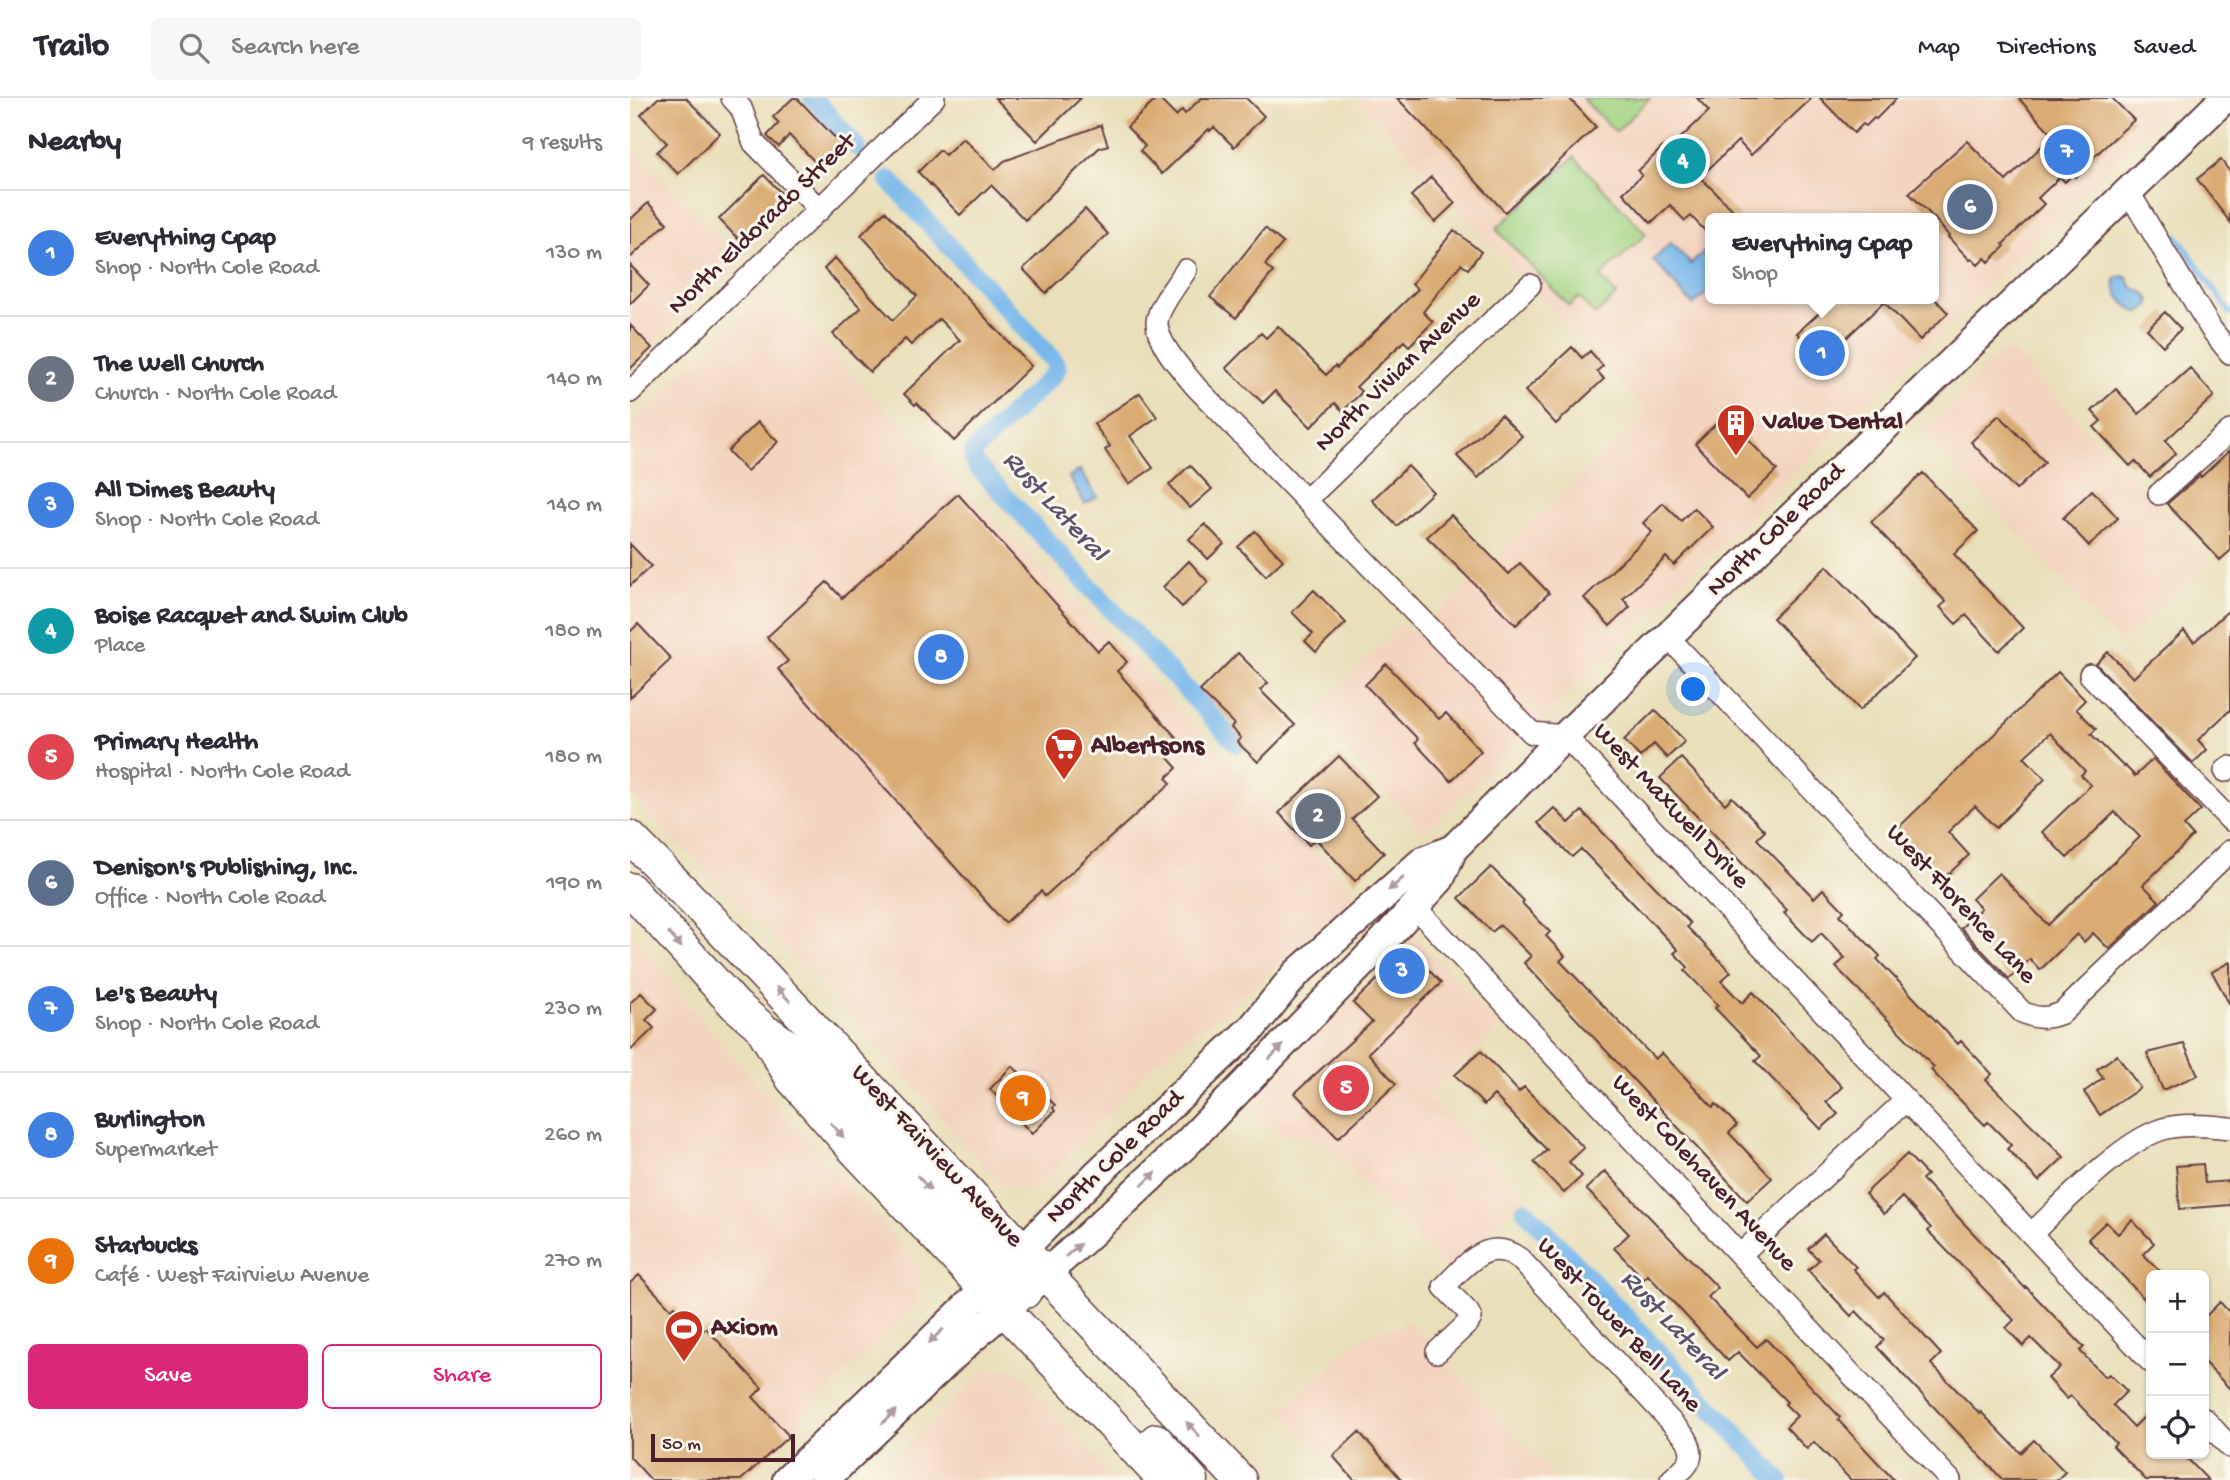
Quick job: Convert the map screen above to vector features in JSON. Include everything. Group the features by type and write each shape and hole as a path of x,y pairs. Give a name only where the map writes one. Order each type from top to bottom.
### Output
{"main road":[{"name":"North Cole Road","path":"787,1480 1013,1281 1188,1143 1415,907 1440,879 1453,849 1565,736 2128,191 2227,99"},
{"name":"West Fairview Avenue","path":"630,837 709,917 1013,1281 1164,1480"},
{"name":"North Cole Road","path":"824,1480 968,1342 1096,1175 1252,1028 1296,974 1423,861 1453,849"},
{"path":"630,889 735,1005 809,1062 1013,1281 1192,1480"},
{"name":"West Fairview Avenue","path":"1013,1281 1240,1480"}],"street":[{"path":"732,98 741,108 754,143 820,210"},
{"name":"North Eldorado Street","path":"630,392 934,98"},
{"path":"2128,191 2211,329 2230,353"},
{"name":"West Maxwell Drive","path":"1186,270 1164,305 1157,323 1166,350 1196,387 1532,733 1565,736 2146,1358"},
{"name":"North Vivian Avenue","path":"1307,500 1530,285"},
{"path":"2159,494 2230,431"},
{"name":"West Florence Lane","path":"1667,636 2022,1012 2036,1018 2049,1018 2062,1013 2230,851"},
{"path":"2090,675 2230,820"},
{"name":"West Colehaven Avenue","path":"1415,907 1950,1480"},
{"path":"1740,1255 1906,1100"},
{"path":"2031,1234 2121,1151 2161,1129 2202,1125 2230,1128"},
{"name":"West Tower Bell Lane","path":"1437,1352 1471,1318 1468,1311 1444,1287 1475,1257 1497,1250 1510,1252 1520,1259 1676,1426 1692,1449 1692,1456 1671,1480"},
{"path":"2209,1424 2230,1447"}],"shaded area":[{"path":"1357,98 2182,98 1424,833 1312,713 1401,625 1414,636 1647,412"},
{"path":"630,146 741,261 630,364"},
{"path":"768,289 1359,895 1232,1005 1157,1061 1037,1189 1001,1186 846,1010 630,795 630,424"},
{"path":"2007,346 2210,560 2121,644 1923,432"},
{"path":"630,931 727,1050 917,1264 918,1304 809,1409 794,1430 746,1480 630,1480"},
{"path":"1413,935 1500,1027 1429,1096 1526,1199 1445,1270 1323,1141 1289,1137 1268,1126 1253,1112 1255,1104 1277,1074 1345,1008"},
{"path":"1410,1321 1557,1480 1344,1480 1281,1411 1358,1339"},
{"path":"988,1367 1015,1369 1115,1480 872,1480"}],"green space":[{"path":"1582,98 1650,98 1616,132"},
{"path":"1574,157 1646,234 1600,277 1617,295 1595,315 1579,297 1569,306 1496,229"}],"water":[{"path":"1671,243 1691,264 1705,251 1705,294 1693,305 1653,260"},
{"path":"2117,277 2128,278 2133,288 2149,297 2149,305 2142,312 2139,313 2122,301 2117,293 2114,283"},
{"path":"1080,470 1097,497 1085,504 1069,477"}],"building":[{"path":"658,98 686,98 720,133 678,174 657,152 667,143 641,115"},
{"path":"793,98 797,98 840,143 817,164 789,135 779,147 767,136 779,123 773,117"},
{"path":"995,98 1081,98 1037,141"},
{"path":"1158,98 1176,116 1182,110 1185,114 1201,98 1246,98 1264,116 1234,147 1214,127 1210,131 1209,129 1162,174 1140,151 1145,146 1127,127"},
{"path":"1397,98 1569,98 1596,127 1505,212"},
{"path":"1697,98 1812,98 1751,155 1738,141 1700,177 1736,213 1705,213 1705,231 1691,216 1685,221 1670,205 1651,223 1623,193 1642,175 1638,171 1663,147 1667,151 1709,111"},
{"path":"1820,98 1897,98 1876,119 1866,126 1863,124 1854,133"},
{"path":"2018,98 2112,98 2134,120 2088,162 2090,164 2076,177 2073,174 2065,182 2060,177 2038,198 2044,204 2003,244 2005,246 1989,262 1985,258 1978,265 1970,260 1939,224 1939,213 1929,213 1909,193 1967,141 2006,181 2053,135"},
{"path":"1101,125 1108,145 1099,148 1025,220 991,185 960,215 918,172 940,150 945,155 963,138 995,170 1004,161"},
{"path":"2221,160 2230,172 2230,222 2197,179"},
{"path":"764,175 785,197 740,241 719,219"},
{"path":"1431,177 1455,203 1435,222 1411,196"},
{"path":"648,203 667,223 630,258 630,220"},
{"path":"1085,209 1108,234 1046,293 1023,269"},
{"path":"885,211 1031,366 954,441 917,403 915,405 904,394 960,340 939,319 911,345 905,339 870,372 833,334 861,308 824,269 835,258 893,320 917,296 861,235"},
{"path":"1265,228 1283,243 1265,265 1273,272 1236,318 1210,297"},
{"path":"1454,230 1481,252 1468,269 1461,264 1423,312 1433,322 1409,346 1404,341 1356,387 1362,392 1343,411 1335,403 1311,427 1275,391 1263,403 1226,368 1261,333 1266,338 1278,326 1326,375 1335,366 1337,368 1418,289 1412,284"},
{"path":"630,265 649,285 630,304"},
{"path":"1939,303 1948,313 1920,340 1886,304"},
{"path":"1829,304 1882,304 1823,360 1797,333"},
{"path":"2165,312 2181,329 2163,346 2147,329"},
{"path":"630,325 652,348 630,369"},
{"path":"1572,347 1582,358 1590,351 1603,366 1597,371 1604,379 1556,424 1525,391"},
{"path":"2190,368 2214,396 2165,441 2176,453 2150,477 2135,461 2130,466 2094,427 2101,421 2092,411 2116,389 2139,414"},
{"path":"1140,393 1157,417 1130,436 1153,468 1129,484 1105,450 1110,446 1094,424"},
{"path":"1501,415 1522,436 1478,478 1457,456"},
{"name":"Value Dental","path":"1725,415 1777,470 1747,499 1695,444"},
{"path":"1999,415 2045,462 2016,490 1971,442"},
{"path":"758,422 778,442 747,471 728,451"},
{"path":"2230,450 2230,551 2220,560 2167,504"},
{"path":"1190,465 1212,489 1190,508 1169,485"},
{"path":"1408,466 1433,492 1397,526 1372,500"},
{"path":"1923,473 1978,531 1954,554 2023,628 1999,651 1966,615 1956,624 1940,607 1946,602 1871,522"},
{"path":"2092,490 2118,518 2089,546 2063,518"},
{"path":"958,494 1098,651 1109,641 1127,662 1117,671 1183,745 1168,758 1177,768 1166,778 1171,783 1045,896 1041,891 1005,923 778,669 788,661 767,637 827,582 842,598"},
{"path":"1663,503 1681,521 1694,508 1713,527 1674,565 1666,557 1623,599 1630,607 1610,626 1584,598 1652,532 1643,523"},
{"path":"1451,515 1509,574 1520,563 1549,593 1516,625 1427,537"},
{"path":"1205,524 1224,544 1208,559 1189,539"},
{"path":"1255,531 1283,560 1266,576 1238,547"},
{"path":"630,544 651,566 630,586"},
{"path":"1189,561 1208,582 1182,607 1163,587"},
{"path":"1827,566 1915,658 1860,710 1773,618"},
{"path":"1314,590 1346,623 1316,652 1305,641 1313,634 1292,612"},
{"path":"2230,609 2230,710 2198,740 2207,750 2193,763 2096,664 2108,652 2133,678 2184,631 2194,642"},
{"path":"638,624 671,659 630,698 630,632"},
{"path":"1238,653 1268,683 1260,690 1295,725 1258,762 1237,742 1241,738 1231,728 1234,724 1200,691"},
{"path":"1386,664 1439,719 1446,713 1481,751 1451,781 1415,743 1418,739 1365,685"},
{"path":"2058,672 2085,700 2076,709 2096,729 2091,734 2124,767 2135,776 2153,759 2201,810 2184,826 2193,836 2143,885 2159,901 2109,949 2093,933 2084,942 2077,934 2040,970 2030,959 2009,979 1961,928 1981,908 1972,899 1999,873 2048,925 2140,837 2115,812 2067,858 2042,832 2091,785 2081,775 2085,771 2050,733 2024,757 2045,779 1996,828 1975,806 1948,832 1969,855 1943,879 1922,857 1919,860 1893,833"},
{"path":"1655,710 1685,741 1667,758 1654,744 1640,757 1624,740"},
{"path":"1339,756 1377,796 1352,819 1384,853 1355,881 1316,839 1309,845 1279,813"},
{"path":"1681,758 1725,804 1732,797 1765,831 1757,839 1814,898 1823,889 1844,911 1840,915 1880,956 1877,959 1958,1044 1961,1041 1992,1074 1986,1080 2064,1157 2039,1181 2007,1149 2011,1145 1988,1122 1985,1125 1963,1103 1931,1070 1934,1067 1836,967 1845,958 1821,933 1812,942 1784,913 1787,910 1660,778"},
{"path":"1554,808 1569,823 1582,811 1690,923 1687,927 1731,972 1721,981 1742,1003 1753,992 1842,1087 1826,1102 1838,1114 1821,1129 1755,1061 1761,1056 1715,1008 1718,1005 1685,971 1688,967 1674,953 1678,950 1581,849 1572,857 1538,823"},
{"path":"1491,867 1550,932 1546,936 1565,956 1560,961 1655,1059 1662,1053 1713,1107 1716,1104 1737,1125 1729,1133 1772,1178 1747,1201 1524,963 1531,956 1500,925 1492,932 1459,898"},
{"path":"1409,949 1441,983 1368,1053 1396,1084 1338,1138 1295,1093 1372,1022 1353,1003"},
{"path":"2230,962 2230,1005 2212,972"},
{"path":"641,993 657,1009 646,1020 654,1028 630,1051 630,1003"},
{"path":"2184,1044 2198,1075 2163,1090 2147,1053"},
{"path":"1481,1051 1519,1092 1524,1087 1584,1148 1569,1162 1582,1176 1564,1193 1534,1162 1547,1150 1494,1095 1484,1105 1455,1075"},
{"path":"2117,1055 2140,1088 2100,1115 2084,1092 2103,1078 2097,1069"},
{"path":"1012,1066 1055,1105 1055,1111 1032,1134 990,1089"},
{"path":"1907,1154 1927,1175 1922,1179 2084,1347 2080,1351 2105,1377 2109,1374 2127,1391 2113,1405 2134,1427 2146,1415 2146,1459 2188,1459 2208,1480 2146,1480 2113,1446 2116,1443 2071,1396 2067,1399 2048,1378 2060,1367 2031,1338 2023,1346 2006,1328 2014,1320 1928,1231 1931,1228 1902,1197 1884,1214 1865,1194"},
{"path":"2203,1164 2205,1183 2230,1181 2230,1205 2180,1209 2176,1166"},
{"path":"1605,1171 1718,1288 1708,1297 1757,1347 1766,1339 1840,1417 1838,1420 1894,1480 1851,1480 1814,1442 1807,1449 1786,1427 1797,1416 1785,1404 1787,1402 1738,1352 1728,1361 1648,1275 1644,1279 1614,1248 1629,1234 1586,1189"},
{"path":"2132,1220 2154,1243 2143,1254 2159,1270 2146,1270 2146,1301 2088,1239 2106,1222 2118,1234"},
{"path":"1824,1234 1856,1267 1853,1269 1879,1297 1884,1292 1941,1354 1931,1364 2021,1453 2034,1440 2065,1472 2057,1480 2003,1480 1877,1347 1884,1340 1856,1311 1851,1316 1808,1270 1819,1260 1808,1249"},
{"name":"Axiom","path":"639,1275 671,1309 675,1306 700,1333 706,1328 762,1388 753,1397 789,1436 741,1480 651,1480 630,1457 630,1283"},
{"path":"2220,1302 2230,1313 2230,1389 2209,1367 2209,1313"},
{"path":"1359,1432 1402,1480 1354,1480 1333,1456"}],"waterway":[{"name":"Rust Lateral","path":"813,98 857,147"},
{"name":"Rust Lateral","path":"889,180 1054,361 1057,368 1053,375 974,451 973,458 977,466 1237,744"},
{"path":"2177,236 2230,313"},
{"name":"Rust Lateral","path":"1525,1210 1779,1480"}],"place":[{"name":"Le's Beauty","path":"2067,152"},
{"name":"Boise Racquet and Swim Club","path":"1683,161"},
{"name":"Denison's Publishing, Inc.","path":"1970,207"},
{"name":"Everything Cpap","path":"1822,353"},
{"name":"Value Dental","path":"1736,457"},
{"name":"Burlington","path":"941,657"},
{"name":"Albertsons","path":"1064,781"},
{"name":"The Well Church","path":"1318,816"},
{"name":"All Dimes Beauty","path":"1402,971"},
{"name":"Primary Health","path":"1346,1088"},
{"name":"Starbucks","path":"1023,1098"},
{"name":"Axiom","path":"684,1363"}]}
